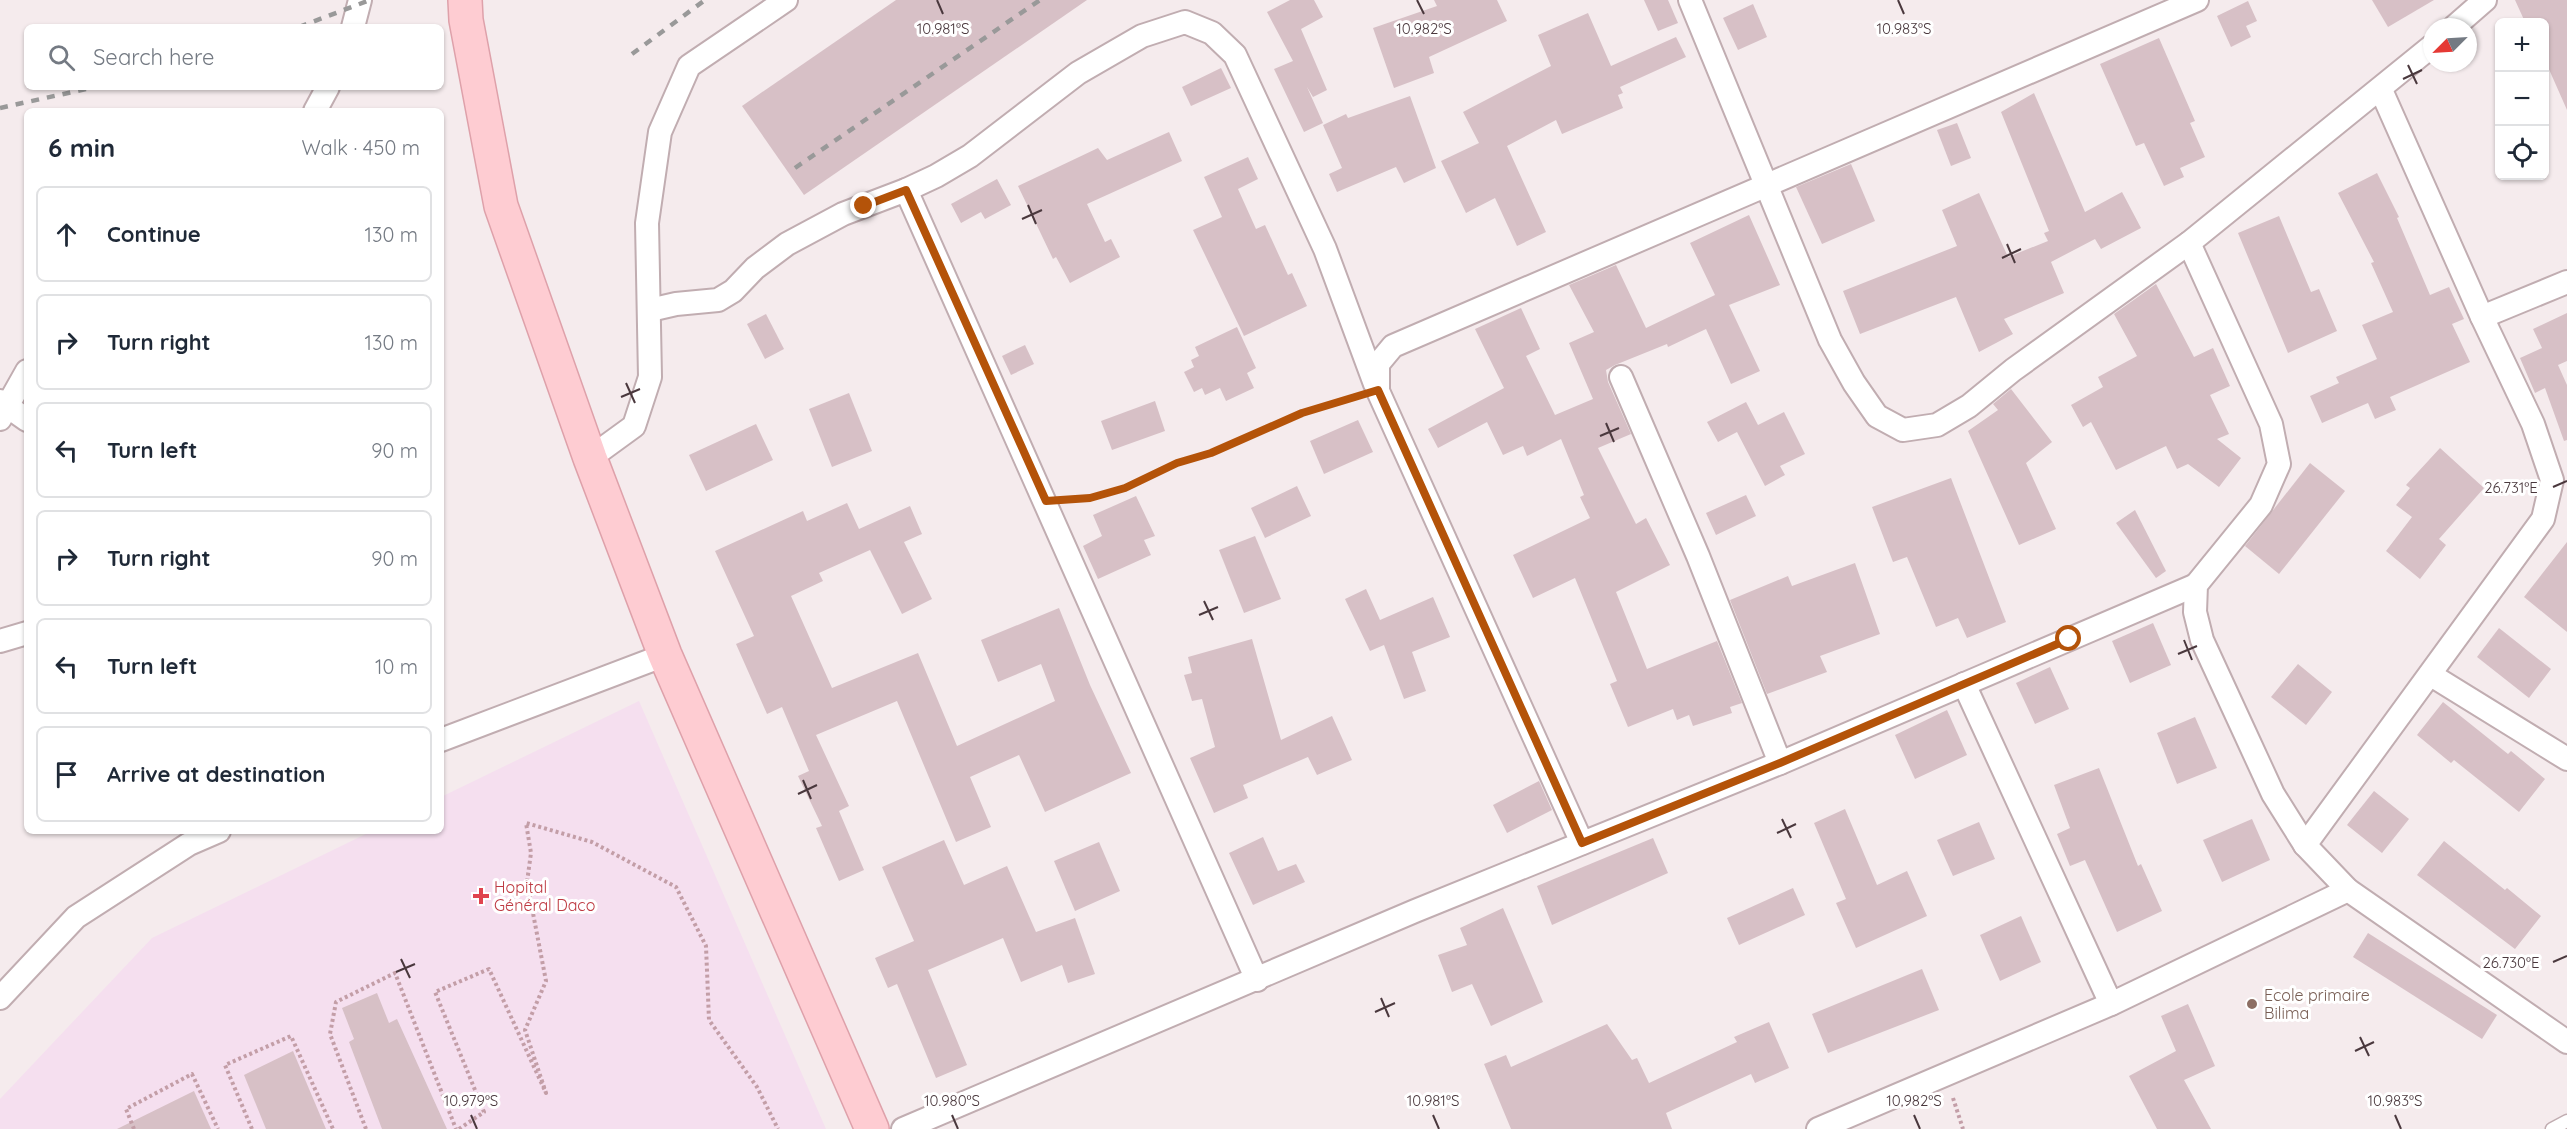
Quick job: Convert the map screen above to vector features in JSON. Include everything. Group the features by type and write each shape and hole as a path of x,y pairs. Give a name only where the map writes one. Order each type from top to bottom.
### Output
{"street":[{"path":"354,24 360,0"},
{"path":"465,0 466,20 501,206 590,458 665,655 872,1129"},
{"path":"590,458 634,426 650,377 647,223 660,132 689,66 786,0"},
{"path":"1690,0 1830,340 1854,383 1877,416 1903,430 1937,425 1968,406 2013,370 2189,243 2423,54"},
{"path":"1378,390 1378,364 1393,346 1767,183 2197,0"},
{"path":"2464,18 2485,0"},
{"path":"650,310 676,304 718,300 733,291 755,268 787,244 843,214 906,190 970,156 1078,73 1142,36 1185,22 1212,33 1235,55 1325,249 1378,390 1582,843"},
{"path":"317,108 326,90"},
{"path":"2305,845 2543,519 2552,480 2533,424 2482,317 2381,90"},
{"path":"906,190 1257,980"},
{"path":"903,1129 940,1111 1582,843 1780,763 2196,585 2238,530 2261,505 2279,464 2271,424 2189,243"},
{"path":"2482,317 2567,282"},
{"path":"24,376 3,408 24,418"},
{"path":"1621,377 1698,556 1780,763"},
{"path":"2196,585 2195,612 2202,640 2273,794 2305,845 2348,890 2567,1042"},
{"path":"0,641 24,634"},
{"path":"444,739 665,655"},
{"path":"2430,675 2567,759"},
{"path":"1964,684 2111,1004"},
{"path":"0,998 76,917 189,844 212,834"},
{"path":"1818,1129 1943,1073 2111,1004 2348,890"}],"lane":[{"path":"2552,1129 2567,1121"}],"path":[{"path":"1046,501 1090,498 1125,488 1177,463 1211,453 1302,413 1378,390"},
{"path":"366,1129 330,1034 336,1002 395,973 457,1129 484,1112 435,992 489,969 546,1093 525,1030 546,981 527,882 531,854 526,823 592,842 676,887 706,946 709,1020 757,1087 778,1129"},
{"path":"252,1129 225,1065 291,1036 333,1129"},
{"path":"1943,1073 1963,1129"},
{"path":"134,1129 126,1109 192,1074 218,1129"}],"shaded area":[{"name":"Hopital Général Daco","path":"639,701 826,1129 0,1129 0,1099 152,938 366,834 444,834 444,796"}],"building":[{"path":"896,0 1087,0 804,195 742,106"},
{"path":"1290,0 1314,0 1323,17 1301,29 1327,90 1313,97 1307,87 1323,123 1304,132 1274,69 1293,61 1267,12"},
{"path":"1434,0 1497,0 1507,21 1429,57 1434,73 1394,88 1373,28 1437,6"},
{"path":"1644,0 1668,0 1678,23 1658,31"},
{"path":"2372,0 2434,0 2388,27"},
{"path":"2515,0 2567,0 2567,110 2549,69 2549,18 2523,18"},
{"path":"2248,1 2257,21 2246,26 2251,37 2231,47 2217,16"},
{"path":"1753,4 1767,37 1738,50 1723,18"},
{"path":"1588,13 1611,66 1676,37 1686,57 1620,87 1623,93 1618,95 1623,108 1562,134 1556,120 1507,146 1546,232 1517,246 1495,198 1466,213 1441,161 1479,143 1463,112 1551,66 1538,35"},
{"path":"2159,38 2195,121 2190,123 2205,157 2180,168 2184,177 2164,186 2144,143 2136,146 2100,64"},
{"path":"1221,68 1231,88 1191,106 1182,87"},
{"path":"2034,93 2085,212 2122,192 2141,228 2101,249 2095,239 2051,262 2064,293 2004,319 2013,334 1979,352 1956,297 1860,334 1843,291 1957,246 1942,210 1979,193 2008,257 2048,241 2044,233 2049,231 2001,112"},
{"path":"1410,96 1436,168 1404,183 1396,167 1337,192 1329,174 1342,168 1323,125 1346,114 1348,118"},
{"path":"1957,123 1971,158 1951,166 1937,130"},
{"path":"1169,132 1182,161 1087,204 1105,242 1111,239 1120,257 1070,283 1056,257 1053,259 1018,186 1098,148 1107,160"},
{"path":"1248,157 1258,179 1238,189 1256,229 1265,225 1288,275 1292,273 1307,306 1244,336 1193,230 1222,217 1204,177"},
{"path":"1851,164 1875,221 1822,244 1796,187"},
{"path":"2377,173 2399,217 2397,218 2430,295 2449,287 2464,319 2452,324 2470,362 2390,397 2396,410 2375,419 2368,403 2322,423 2310,396 2339,383 2336,377 2377,359 2362,325 2393,312 2371,263 2374,262 2338,193"},
{"path":"997,179 1011,205 985,219 981,212 961,223 951,204"},
{"path":"1749,215 1780,285 1729,305 1760,371 1731,384 1706,329 1668,347 1667,344 1615,365 1606,370 1608,382 1631,434 1598,448 1636,524 1646,518 1670,565 1616,592 1647,669 1717,641 1742,703 1730,707 1732,713 1693,726 1689,715 1677,720 1673,709 1628,727 1610,684 1617,681 1575,578 1533,598 1513,555 1590,518 1580,497 1584,495 1561,439 1527,456 1523,446 1503,455 1487,422 1438,448 1428,429 1504,388 1475,329 1521,308 1540,349 1526,356 1555,415 1593,399 1569,343 1594,332 1569,285 1616,265 1646,328 1715,295 1690,243"},
{"path":"2279,216 2311,292 2319,289 2337,331 2288,353 2238,233"},
{"path":"2156,284 2194,357 2213,348 2230,386 2210,395 2229,434 2217,439 2241,458 2219,487 2188,464 2177,469 2166,446 2116,470 2091,422 2083,427 2071,405 2103,387 2098,377 2137,356 2114,314"},
{"path":"2567,313 2567,361 2558,365 2567,385 2567,440 2564,441 2545,388 2535,393 2520,358 2542,348 2533,329"},
{"path":"766,314 784,349 765,359 747,324"},
{"path":"1237,327 1256,368 1247,373 1254,388 1226,401 1220,388 1205,395 1202,388 1194,392 1184,372 1194,367 1191,360 1199,356 1195,347"},
{"path":"1025,345 1034,364 1011,375 1002,356"},
{"path":"2011,389 2052,442 2026,463 2056,529 2019,545 1968,431 1998,410 1993,404"},
{"path":"849,393 872,451 832,467 809,409"},
{"path":"1155,401 1165,431 1112,450 1101,421"},
{"path":"1746,402 1758,425 1784,412 1805,454 1780,466 1785,475 1765,486 1737,432 1718,442 1707,422"},
{"path":"1358,420 1373,452 1324,474 1310,441"},
{"path":"756,424 773,460 706,491 689,455"},
{"path":"2440,448 2484,488 2439,539 2446,545 2420,579 2386,551 2412,517 2396,505 2410,488 2406,485"},
{"path":"2310,463 2345,491 2279,574 2245,546"},
{"path":"1951,478 2006,622 1967,638 1958,618 1936,627 1907,557 1893,562 1872,507"},
{"path":"1297,486 1311,516 1265,538 1251,508"},
{"path":"1746,495 1756,516 1716,535 1706,513"},
{"path":"1136,496 1155,536 1144,540 1151,555 1098,579 1083,546 1102,536 1093,515"},
{"path":"847,503 859,529 910,506 922,534 904,542 932,599 902,614 870,550 819,573 823,581 791,596 832,688 918,653 957,746 1055,701 1041,664 998,682 981,640 1059,608 1090,685 1131,773 1045,812 1019,755 970,777 991,827 956,842 897,701 816,735 849,806 839,811 864,870 839,881 816,828 822,826 798,776 809,771 782,707 767,714 736,644 754,636 715,551 803,511 807,521"},
{"path":"2135,510 2166,571 2156,578 2116,523"},
{"path":"1255,536 1281,599 1244,613 1219,550"},
{"path":"2567,542 2567,632 2524,597"},
{"path":"1855,563 1880,634 1820,656 1827,672 1767,694 1730,600 1788,576 1792,586"},
{"path":"1366,589 1380,620 1433,597 1450,637 1412,652 1426,691 1404,699 1384,645 1370,651 1345,599"},
{"path":"2153,623 2171,665 2130,683 2112,641"},
{"path":"2499,628 2551,669 2529,698 2477,657"},
{"path":"1252,639 1281,740 1332,716 1352,760 1317,775 1308,757 1243,785 1248,798 1214,813 1190,758 1215,747 1202,699 1192,701 1184,675 1192,673 1188,657"},
{"path":"2298,664 2332,692 2306,725 2271,697"},
{"path":"2050,667 2069,709 2035,724 2016,683"},
{"path":"2443,702 2508,754 2511,751 2545,779 2519,812 2454,760 2451,763 2417,735"},
{"path":"1947,710 1967,755 1915,779 1895,735"},
{"path":"2195,717 2217,768 2177,784 2157,733"},
{"path":"2099,768 2138,866 2141,864 2162,911 2117,932 2085,860 2070,866 2057,834 2070,828 2054,785"},
{"path":"1539,781 1552,810 1507,833 1493,805"},
{"path":"2374,791 2409,819 2382,853 2347,825"},
{"path":"1845,809 1877,885 1907,871 1927,916 1856,948 1836,903 1846,899 1814,823"},
{"path":"2252,819 2270,860 2222,882 2203,840"},
{"path":"1979,822 1995,859 1953,876 1937,840"},
{"path":"1263,837 1278,871 1296,864 1305,882 1253,905 1229,853"},
{"path":"1653,838 1668,873 1552,925 1537,886"},
{"path":"944,840 964,885 1007,866 1036,932 1075,918 1095,974 1068,983 1062,965 1021,982 1003,938 928,970 967,1065 936,1078 897,984 888,988 875,958 914,941 882,867"},
{"path":"2444,841 2541,916 2515,949 2417,875"},
{"path":"1099,842 1120,891 1075,911 1054,861"},
{"path":"1793,888 1805,915 1739,945 1727,918"},
{"path":"1503,908 1543,1002 1491,1026 1472,984 1452,992 1438,955 1467,945 1460,928"},
{"path":"2021,916 2041,962 2000,981 1980,935"},
{"path":"2368,933 2497,1015 2482,1039 2353,957"},
{"path":"1922,969 1939,1010 1828,1053 1812,1014"},
{"path":"377,993 389,1023 397,1019 447,1129 382,1129 349,1042 354,1039 342,1008"},
{"path":"2188,1004 2215,1066 2184,1080 2211,1129 2157,1129 2129,1076 2176,1051 2161,1016"},
{"path":"1769,1022 1789,1068 1755,1083 1751,1074 1666,1113 1672,1129 1511,1129 1484,1064 1506,1055 1511,1067 1607,1024 1632,1060 1637,1058 1649,1083 1737,1042 1734,1037"},
{"path":"293,1051 326,1129 266,1129 244,1075"},
{"path":"194,1091 211,1129 117,1129"}],"railway":[{"path":"307,24 370,0"},
{"path":"632,54 705,0"},
{"path":"795,168 1040,0"},
{"path":"0,108 81,90"}],"place":[{"name":"Hopital Général Daco","path":"481,896"},
{"name":"Ecole primaire Bilima","path":"2252,1004"}],"route":[{"path":"864,206 906,190 1046,501 1090,498 1125,488 1177,463 1211,453 1302,413 1378,390 1582,843 1780,763 2069,639"}]}
